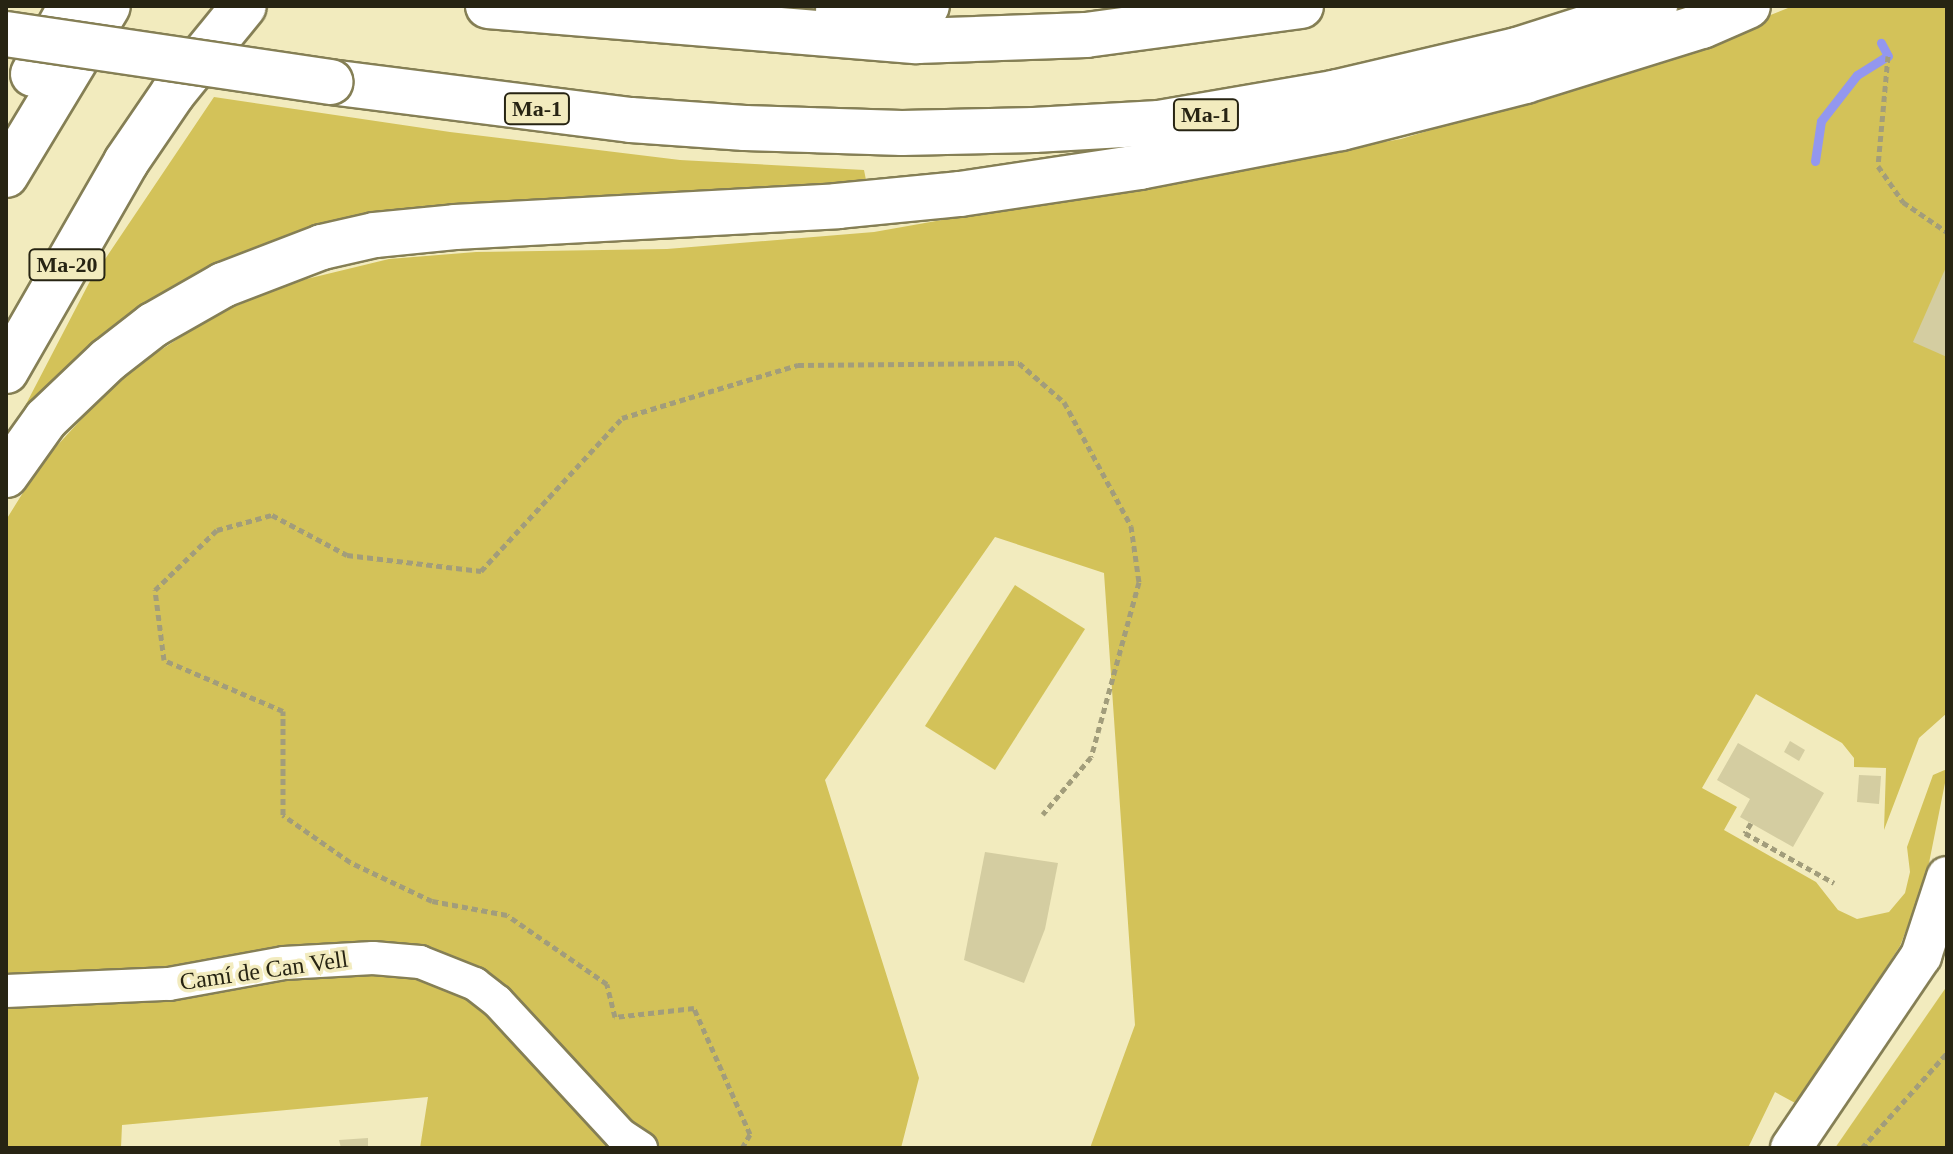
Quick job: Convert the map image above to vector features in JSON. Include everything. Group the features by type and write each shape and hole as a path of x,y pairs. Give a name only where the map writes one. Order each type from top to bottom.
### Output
{"highway":[{"path":"6,124 71,6"},
{"path":"6,175 108,6"},
{"path":"173,93 198,37 220,6"},
{"name":"Ma-20","path":"6,371 126,162 173,93 244,6"},
{"path":"488,6 917,41 1086,35 1301,6"},
{"path":"735,6 862,12 927,6"},
{"name":"Ma-1","path":"6,34 330,82 616,118 745,128 902,133 1049,130 1159,123 1338,92 1517,50 1655,6"},
{"path":"6,475 46,419 75,389 153,325 223,285 322,247 375,235 455,227 837,206 960,194 1140,167 1341,128 1525,81 1688,31 1748,6"}],"street":[{"path":"1791,1148 1921,956 1947,877"},
{"name":"Camí de Can Vell","path":"6,991 169,984 284,963 373,958 420,962 475,984 497,1001 610,1123 641,1148"}],"path":[{"path":"1888,56 1878,166 1903,202 1947,232"},
{"path":"742,1148 750,1134 694,1008 615,1017 607,984 507,915 432,901 350,862 283,815 283,711 164,660 155,590 217,530 272,515 347,555 481,571 622,418 798,365 1019,363 1064,402 1131,526 1139,582 1091,757 1043,814"},
{"path":"1751,823 1745,833 1834,883"},
{"path":"1862,1148 1947,1053"}],"shaded area":[{"path":"1793,6 1947,6 1947,713 1919,738 1884,830 1886,768 1854,767 1854,758 1842,743 1756,694 1702,788 1737,807 1724,830 1816,882 1838,910 1857,919 1889,912 1905,893 1910,872 1907,847 1933,775 1947,769 1947,773 1926,878 1900,946 1797,1104 1775,1092 1748,1148 1090,1148 1135,1025 1104,573 995,537 825,780 919,1078 901,1148 420,1148 428,1097 122,1125 121,1148 6,1148 6,520 42,462 100,399 144,361 213,316 290,283 389,259 476,252 667,249 874,232 1401,139 1639,67"},
{"path":"214,97 450,132 680,160 864,170 866,180 778,189 464,207 90,350 24,408 89,283"},
{"path":"1015,585 1085,629 995,770 925,726"},
{"path":"1947,986 1947,1148 1835,1148"}],"building":[{"path":"1947,265 1947,357 1913,342"},
{"path":"1790,741 1805,750 1799,761 1784,752"},
{"path":"1738,743 1824,793 1793,847 1740,817 1750,799 1717,780"},
{"path":"1859,775 1881,776 1879,804 1857,802"},
{"path":"985,852 1058,863 1045,929 1024,983 964,960"},
{"path":"368,1138 368,1148 341,1148 339,1140"}],"waterway":[{"path":"1815,161 1821,121 1857,75 1888,56 1881,43"}]}
